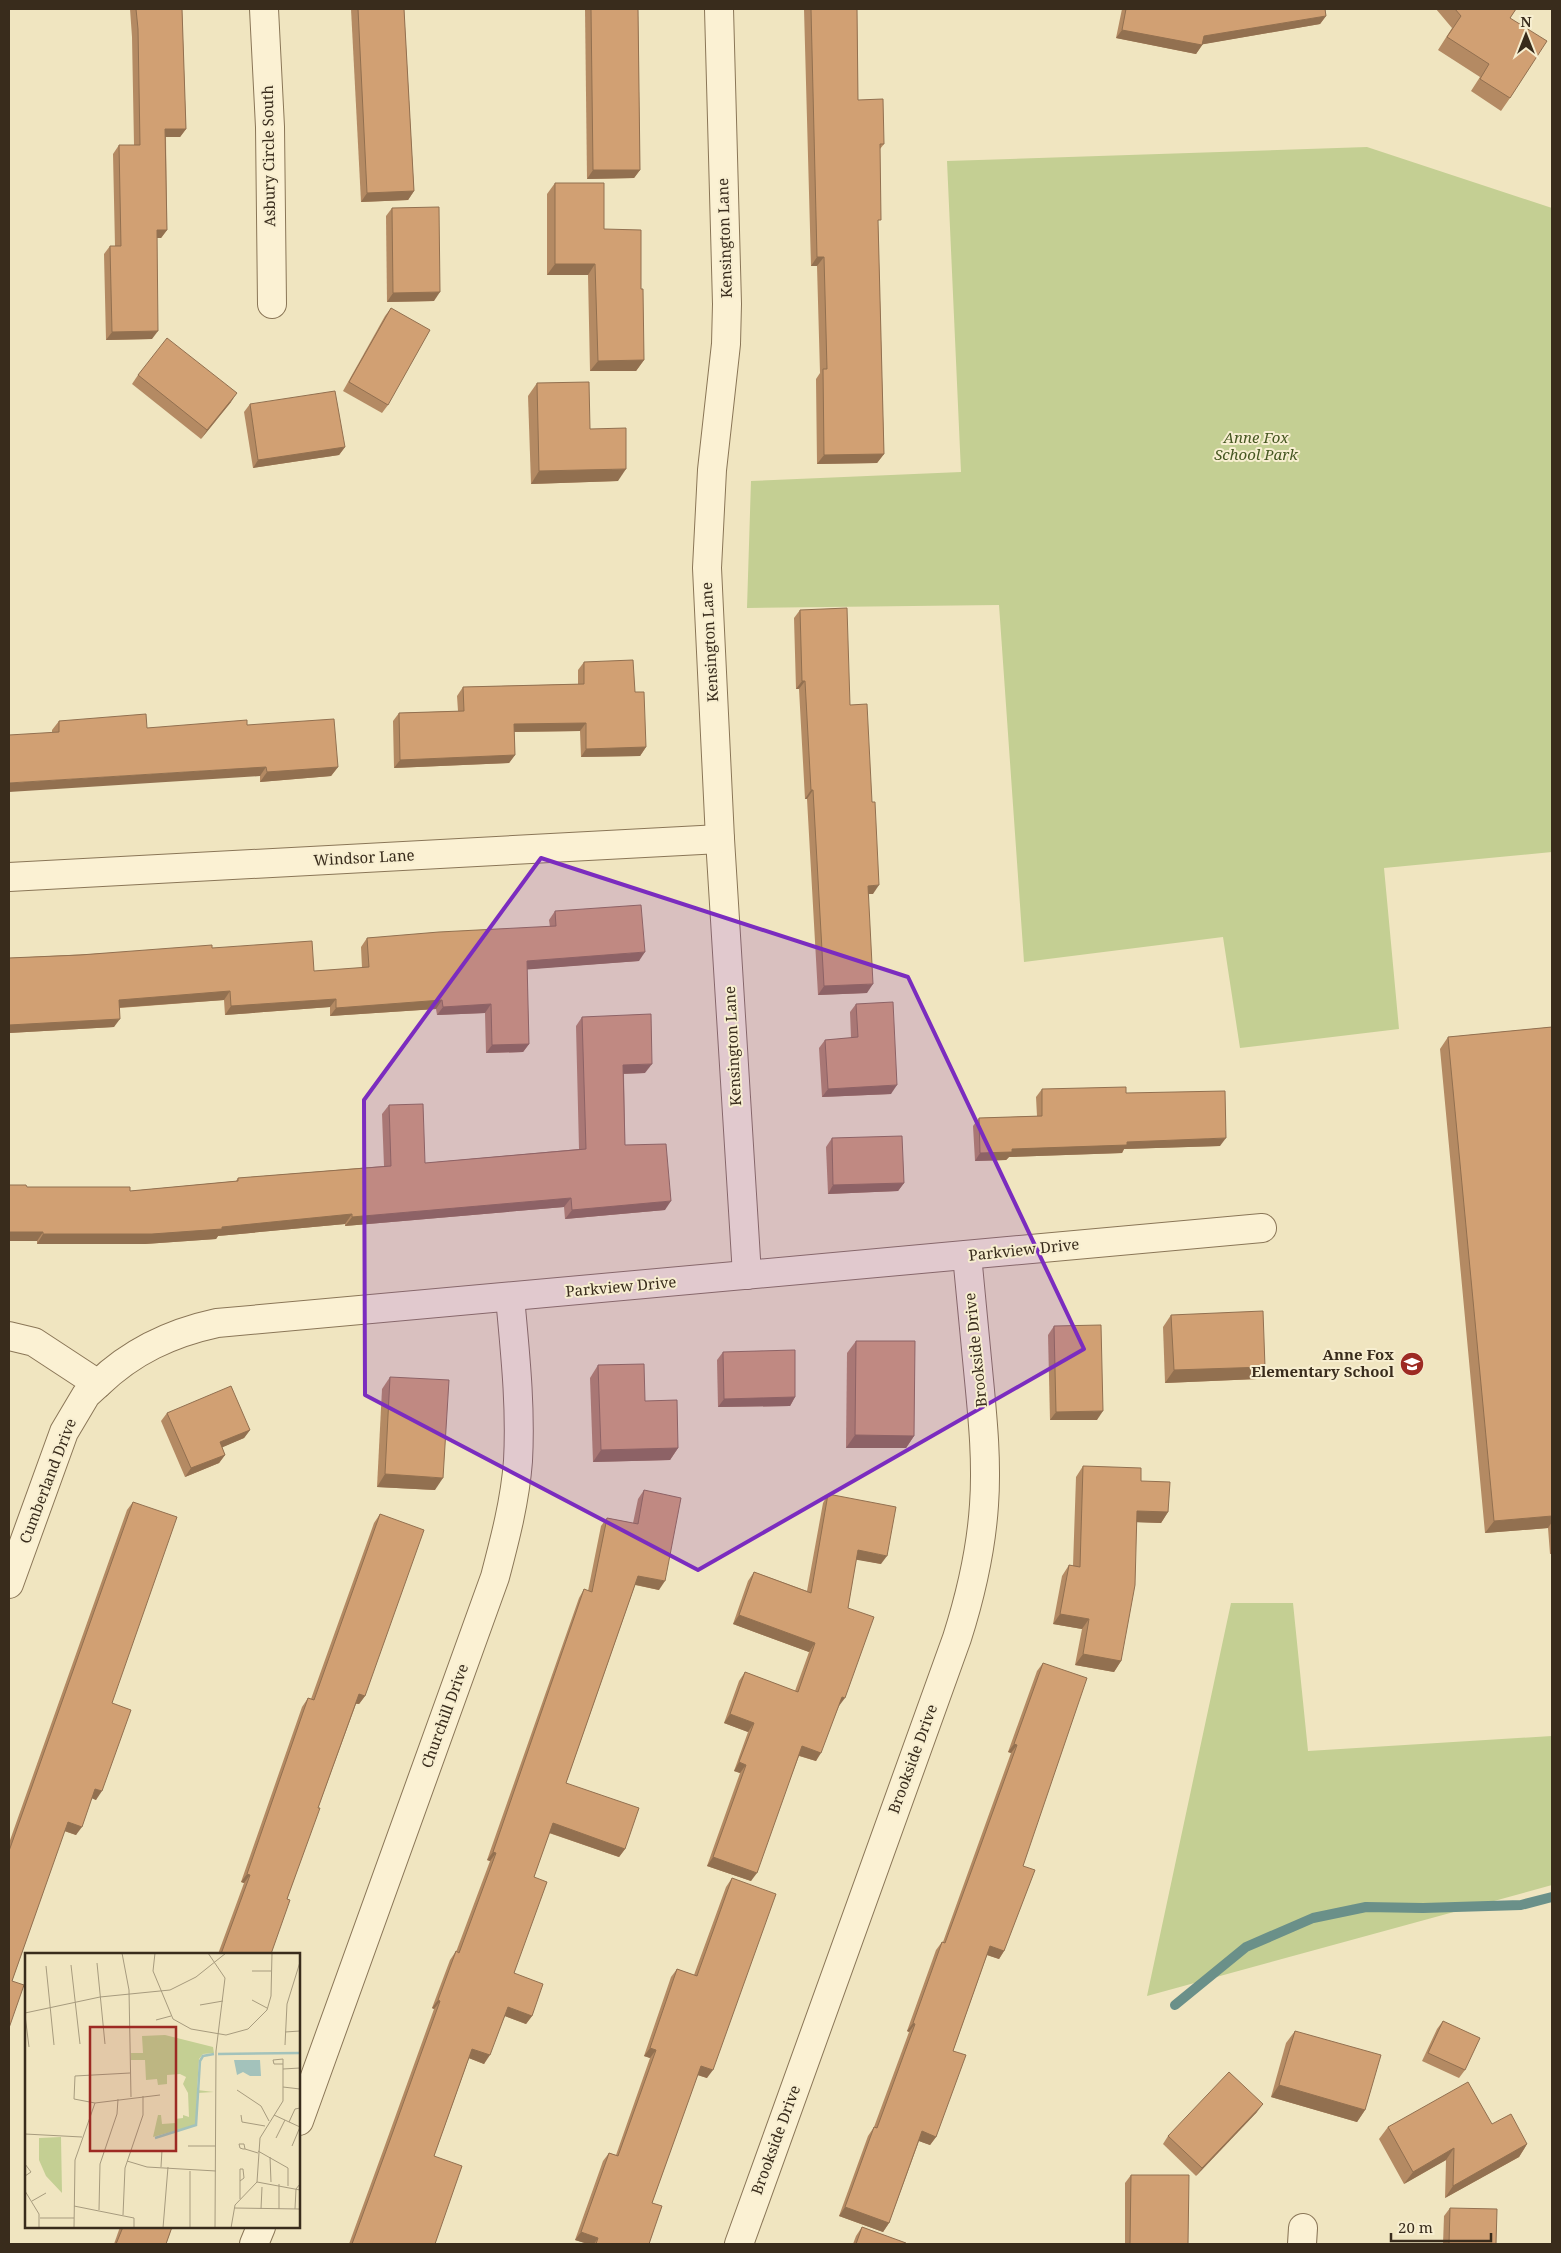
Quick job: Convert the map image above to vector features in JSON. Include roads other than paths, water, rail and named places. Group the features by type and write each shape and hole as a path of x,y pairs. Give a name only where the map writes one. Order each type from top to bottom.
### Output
{"street":[{"name":"Asbury Circle South","path":"264,9 270,127 272,304"},
{"name":"Kensington Lane","path":"719,9 727,304 726,344 711,479 707,568 720,839 747,1275"},
{"name":"Windsor Lane","path":"9,877 720,839"},
{"name":"Parkview Drive","path":"98,1384 115,1367 168,1336 217,1323 1262,1228"},
{"name":"Brookside Drive","path":"738,2244 954,1648 970,1597 984,1504 984,1429 967,1255"},
{"name":"Churchill Drive","path":"300,2118 495,1577 508,1526 518,1461 519,1413 510,1297"},
{"path":"9,1336 34,1342 98,1384"},
{"name":"Cumberland Drive","path":"9,1584 64,1432 86,1395 98,1384"},
{"path":"254,2244 261,2228"}],"waterway":[{"path":"1175,2005 1246,1947 1313,1918 1366,1907 1423,1908 1521,1905 1552,1897"}],"place":[{"name":"Anne Fox Elementary School","path":"1412,1364"}],"park label":[{"name":"Anne Fox School Park","path":"1256,446"}]}
